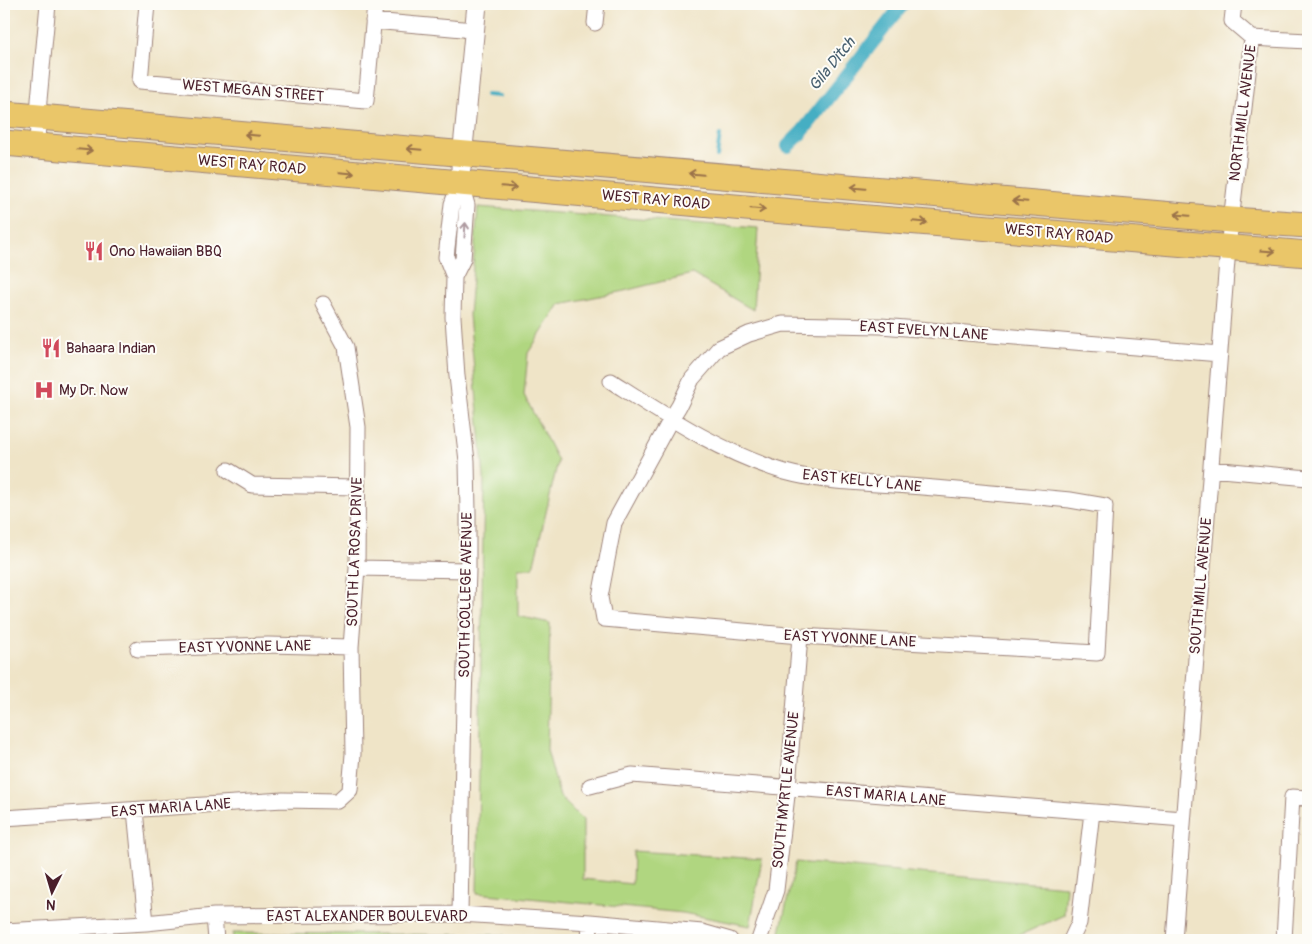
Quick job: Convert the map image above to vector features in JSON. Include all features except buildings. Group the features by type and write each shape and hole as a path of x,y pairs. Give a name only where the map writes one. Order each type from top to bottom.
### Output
{"main road":[{"name":"WEST RAY ROAD","path":"4,114 461,168"},
{"name":"WEST RAY ROAD","path":"4,143 461,168 1230,233 1308,254"},
{"name":"WEST RAY ROAD","path":"1230,233 1308,225"}],"street":[{"path":"37,146 48,4"},
{"name":"WEST MEGAN STREET","path":"147,4 140,81 366,101 373,21"},
{"path":"375,4 373,21 474,30"},
{"path":"461,168 477,4"},
{"path":"595,23 597,4"},
{"name":"NORTH MILL AVENUE","path":"1230,233 1252,38 1232,21 1234,4"},
{"path":"1252,38 1308,41"},
{"name":"SOUTH COLLEGE AVENUE","path":"460,914 468,570 467,461 454,344 453,317 454,277 464,259 467,205 461,168"},
{"name":"SOUTH MILL AVENUE","path":"1174,940 1230,233"},
{"name":"SOUTH LA ROSA DRIVE","path":"323,304 346,347 358,427 356,568 351,647 353,754 350,790 338,801"},
{"name":"EAST EVELYN LANE","path":"604,619 600,597 614,523 692,379 719,348 749,334 783,324 881,326 1220,354"},
{"name":"EAST KELLY LANE","path":"611,381 671,419 738,455 786,472 834,481 1070,500 1105,506 1096,653"},
{"path":"1211,469 1308,478"},
{"path":"228,470 252,485 357,487"},
{"path":"356,568 468,570"},
{"name":"EAST YVONNE LANE","path":"604,619 800,636 1096,653"},
{"name":"SOUTH MYRTLE AVENUE","path":"760,940 776,890 788,788 800,636"},
{"name":"EAST YVONNE LANE","path":"138,649 268,644 351,647"},
{"name":"EAST MARIA LANE","path":"590,786 632,775 1183,819"},
{"path":"1284,940 1292,797 1308,798"},
{"name":"EAST MARIA LANE","path":"4,818 283,800 338,801"},
{"path":"135,810 146,923"},
{"path":"1071,940 1079,923 1092,812"},
{"name":"EAST ALEXANDER BOULEVARD","path":"4,931 146,923 214,916 460,914 590,922 702,932 730,940"},
{"path":"214,916 216,940"},
{"path":"589,940 590,922"}],"green space":[{"path":"478,207 758,228 753,310 692,274 624,291 560,304 528,353 524,395 558,461 533,568 518,568 518,616 550,623 547,750 560,797 583,820 583,879 632,884 633,851 762,859 750,926 683,913 477,893 484,477 469,315"},
{"path":"796,862 1066,886 1064,915 1009,940 798,940 780,932"},
{"path":"233,933 504,935 503,940 232,940"}],"waterway":[{"name":"Gila Ditch","path":"788,146 802,132 903,4"},
{"path":"486,95 499,96"},
{"path":"717,156 720,135"}],"place":[{"name":"Ono Hawaiian BBQ","path":"94,251"},
{"name":"Bahaara Indian","path":"51,348"},
{"name":"My Dr. Now","path":"44,390"}]}
